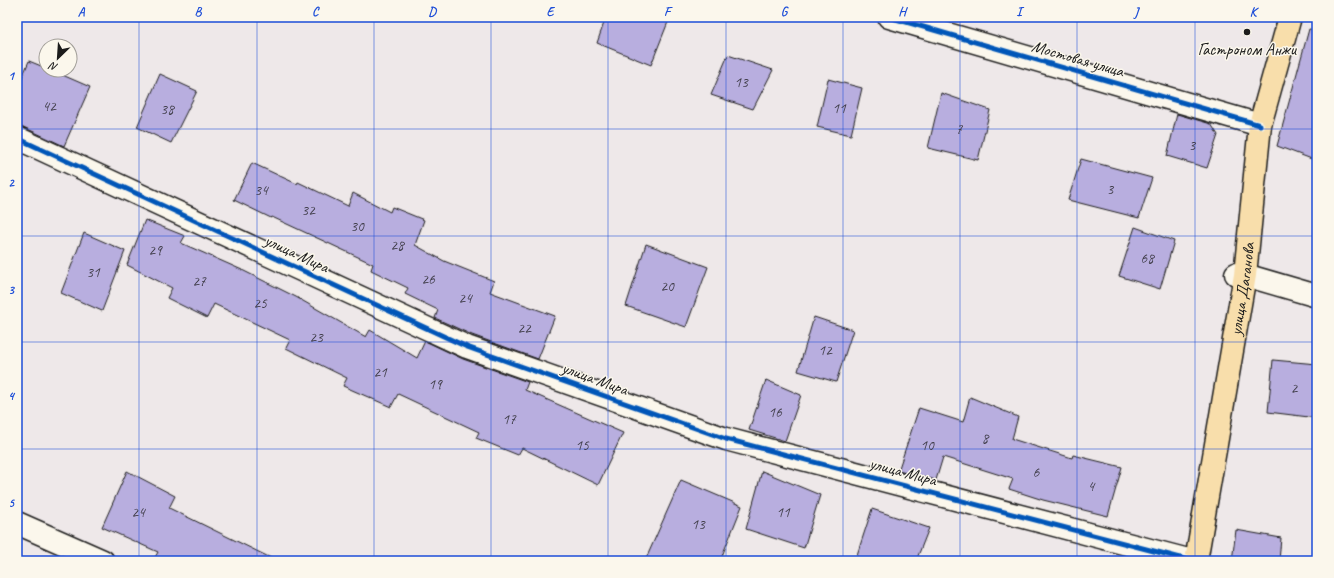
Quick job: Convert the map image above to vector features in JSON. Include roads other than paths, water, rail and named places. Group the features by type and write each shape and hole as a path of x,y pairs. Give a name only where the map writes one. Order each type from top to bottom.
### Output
{"main road":[{"name":"улица Даганова","path":"1191,561 1241,274 1255,124 1276,17"},
{"name":"улица Даганова","path":"1255,124 1290,17"}],"street":[{"name":"Мостовая улица","path":"888,17 1255,124"},
{"name":"улица Мира","path":"17,138 467,347 726,440 1191,561"},
{"path":"1241,274 1317,296"},
{"path":"17,523 103,561"}],"place":[{"name":"Гастроном Анжи","path":"1247,32"}]}
